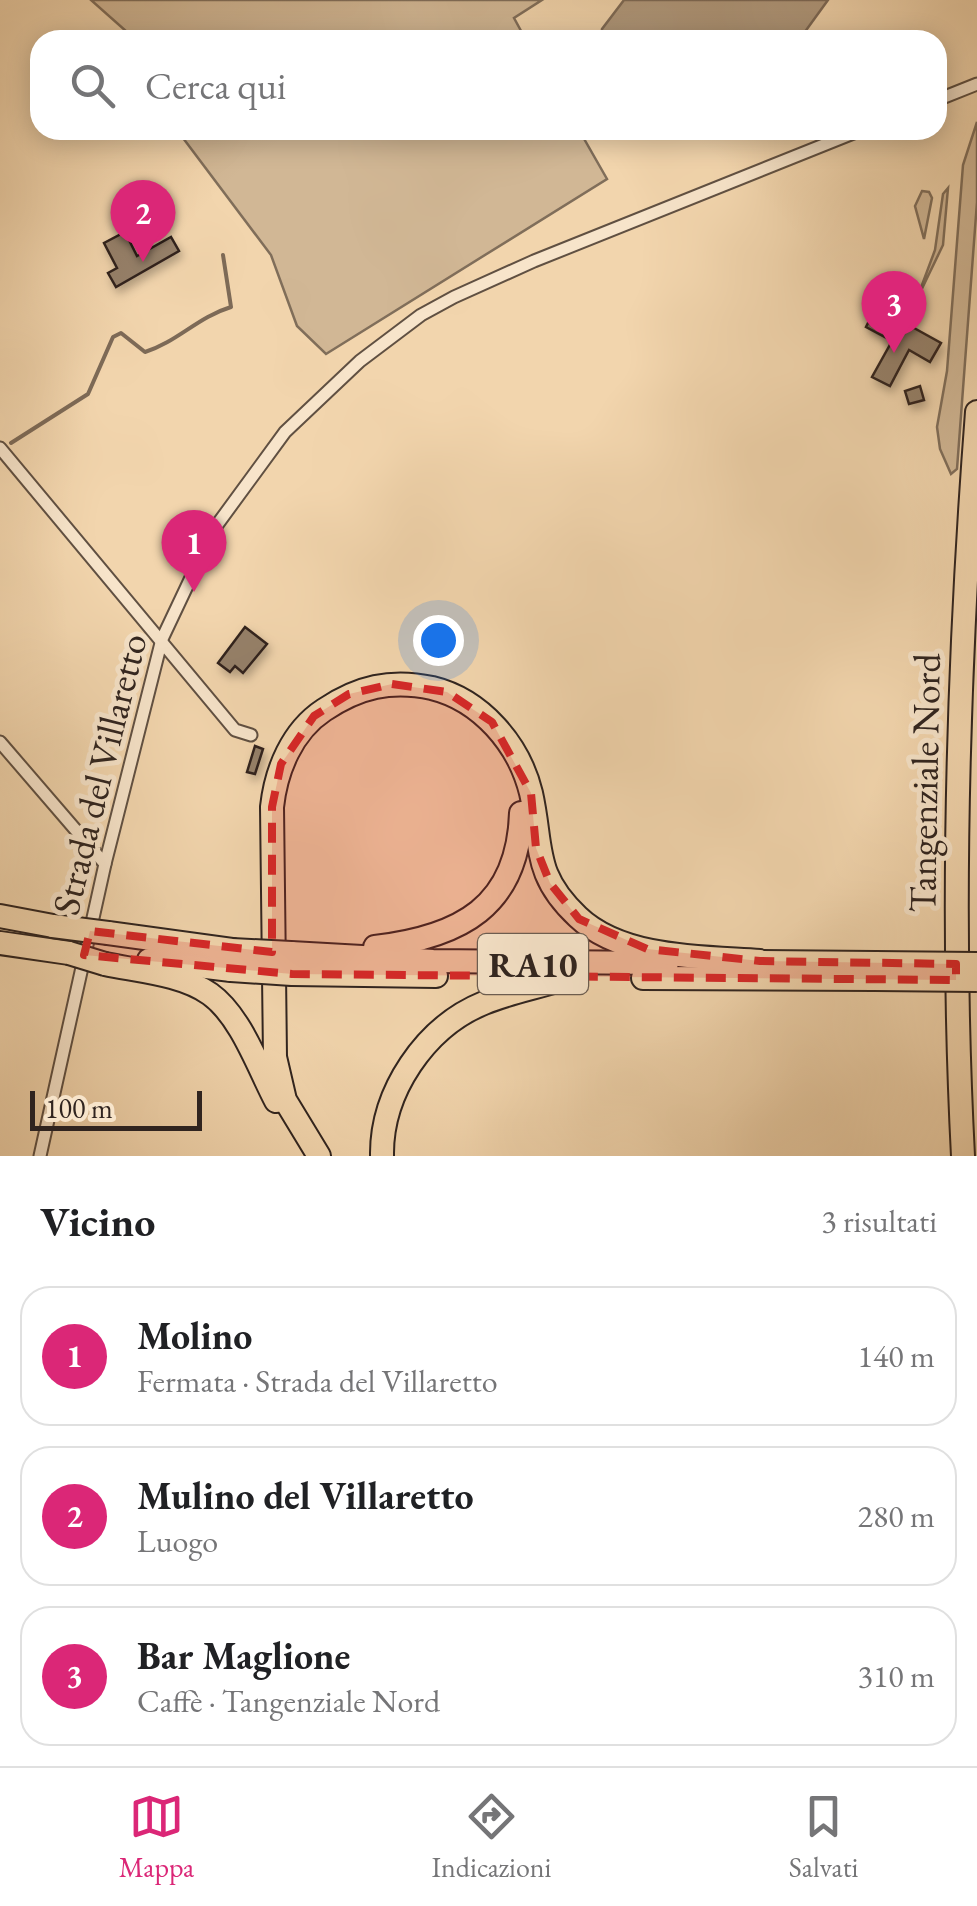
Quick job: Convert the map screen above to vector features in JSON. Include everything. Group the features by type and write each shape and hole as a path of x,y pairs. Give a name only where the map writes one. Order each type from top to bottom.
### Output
{"highway":[{"name":"Tangenziale Nord","path":"963,1156 956,1011 956,793 964,593 977,412"},
{"path":"315,1156 286,1100 276,1057 271,823 282,764 314,716 349,694 392,684 447,692 472,705 503,738 531,793 536,848 550,883 579,919 647,949 760,962"},
{"path":"296,960 411,943 472,920 494,900 520,841 519,784 503,738"},
{"name":"RA10","path":"0,916 232,960"},
{"name":"RA10","path":"0,943 105,960 760,962 977,980"},
{"path":"105,960 170,977 212,995 244,1041 293,1136 315,1156"},
{"name":"RA10","path":"296,960 566,978 875,971 977,964"},
{"path":"382,1156 391,1103 412,1062 442,1029 484,1003 566,978"}],"street":[{"path":"947,96 977,84"},
{"name":"Strada del Villaretto","path":"40,1156 104,864 162,639 214,529 285,432 360,361 421,315 534,261 836,140"},
{"path":"0,448 235,730 251,735"},
{"path":"0,742 104,864"}],"highlighted area":[{"path":"392,684 447,692 492,722 531,793 536,848 550,883 579,919 647,949 760,961 956,964 956,980 292,974 84,955 90,931 272,952 272,807 281,764 314,716 349,694"}],"shaded area":[{"path":"91,0 542,0 514,18 521,30 125,30"},
{"path":"624,0 828,0 806,30 602,29"},
{"path":"977,122 977,202 957,469 951,474 940,449 937,427 947,371 963,165"},
{"path":"185,140 585,140 607,179 326,354 297,326 271,255"},
{"path":"948,188 943,245 916,301 935,250 943,194"},
{"path":"922,191 929,192 932,198 924,239 915,206"}],"building":[{"path":"125,232 137,256 171,237 179,251 116,287 108,273 117,268 104,243"},
{"path":"876,307 941,343 930,362 909,350 890,386 872,377 892,341 866,327"},
{"path":"920,386 924,400 909,404 905,391"},
{"path":"245,627 267,644 243,673 235,666 230,672 218,663"},
{"path":"255,746 263,749 255,774 247,772"}],"waterway":[{"path":"11,443 88,394 113,337 121,333 145,352 231,307 223,255"}],"place":[{"name":"Mulino del Villaretto","path":"143,262"},
{"name":"Bar Maglione","path":"894,353"},
{"name":"Molino","path":"194,592"}]}
